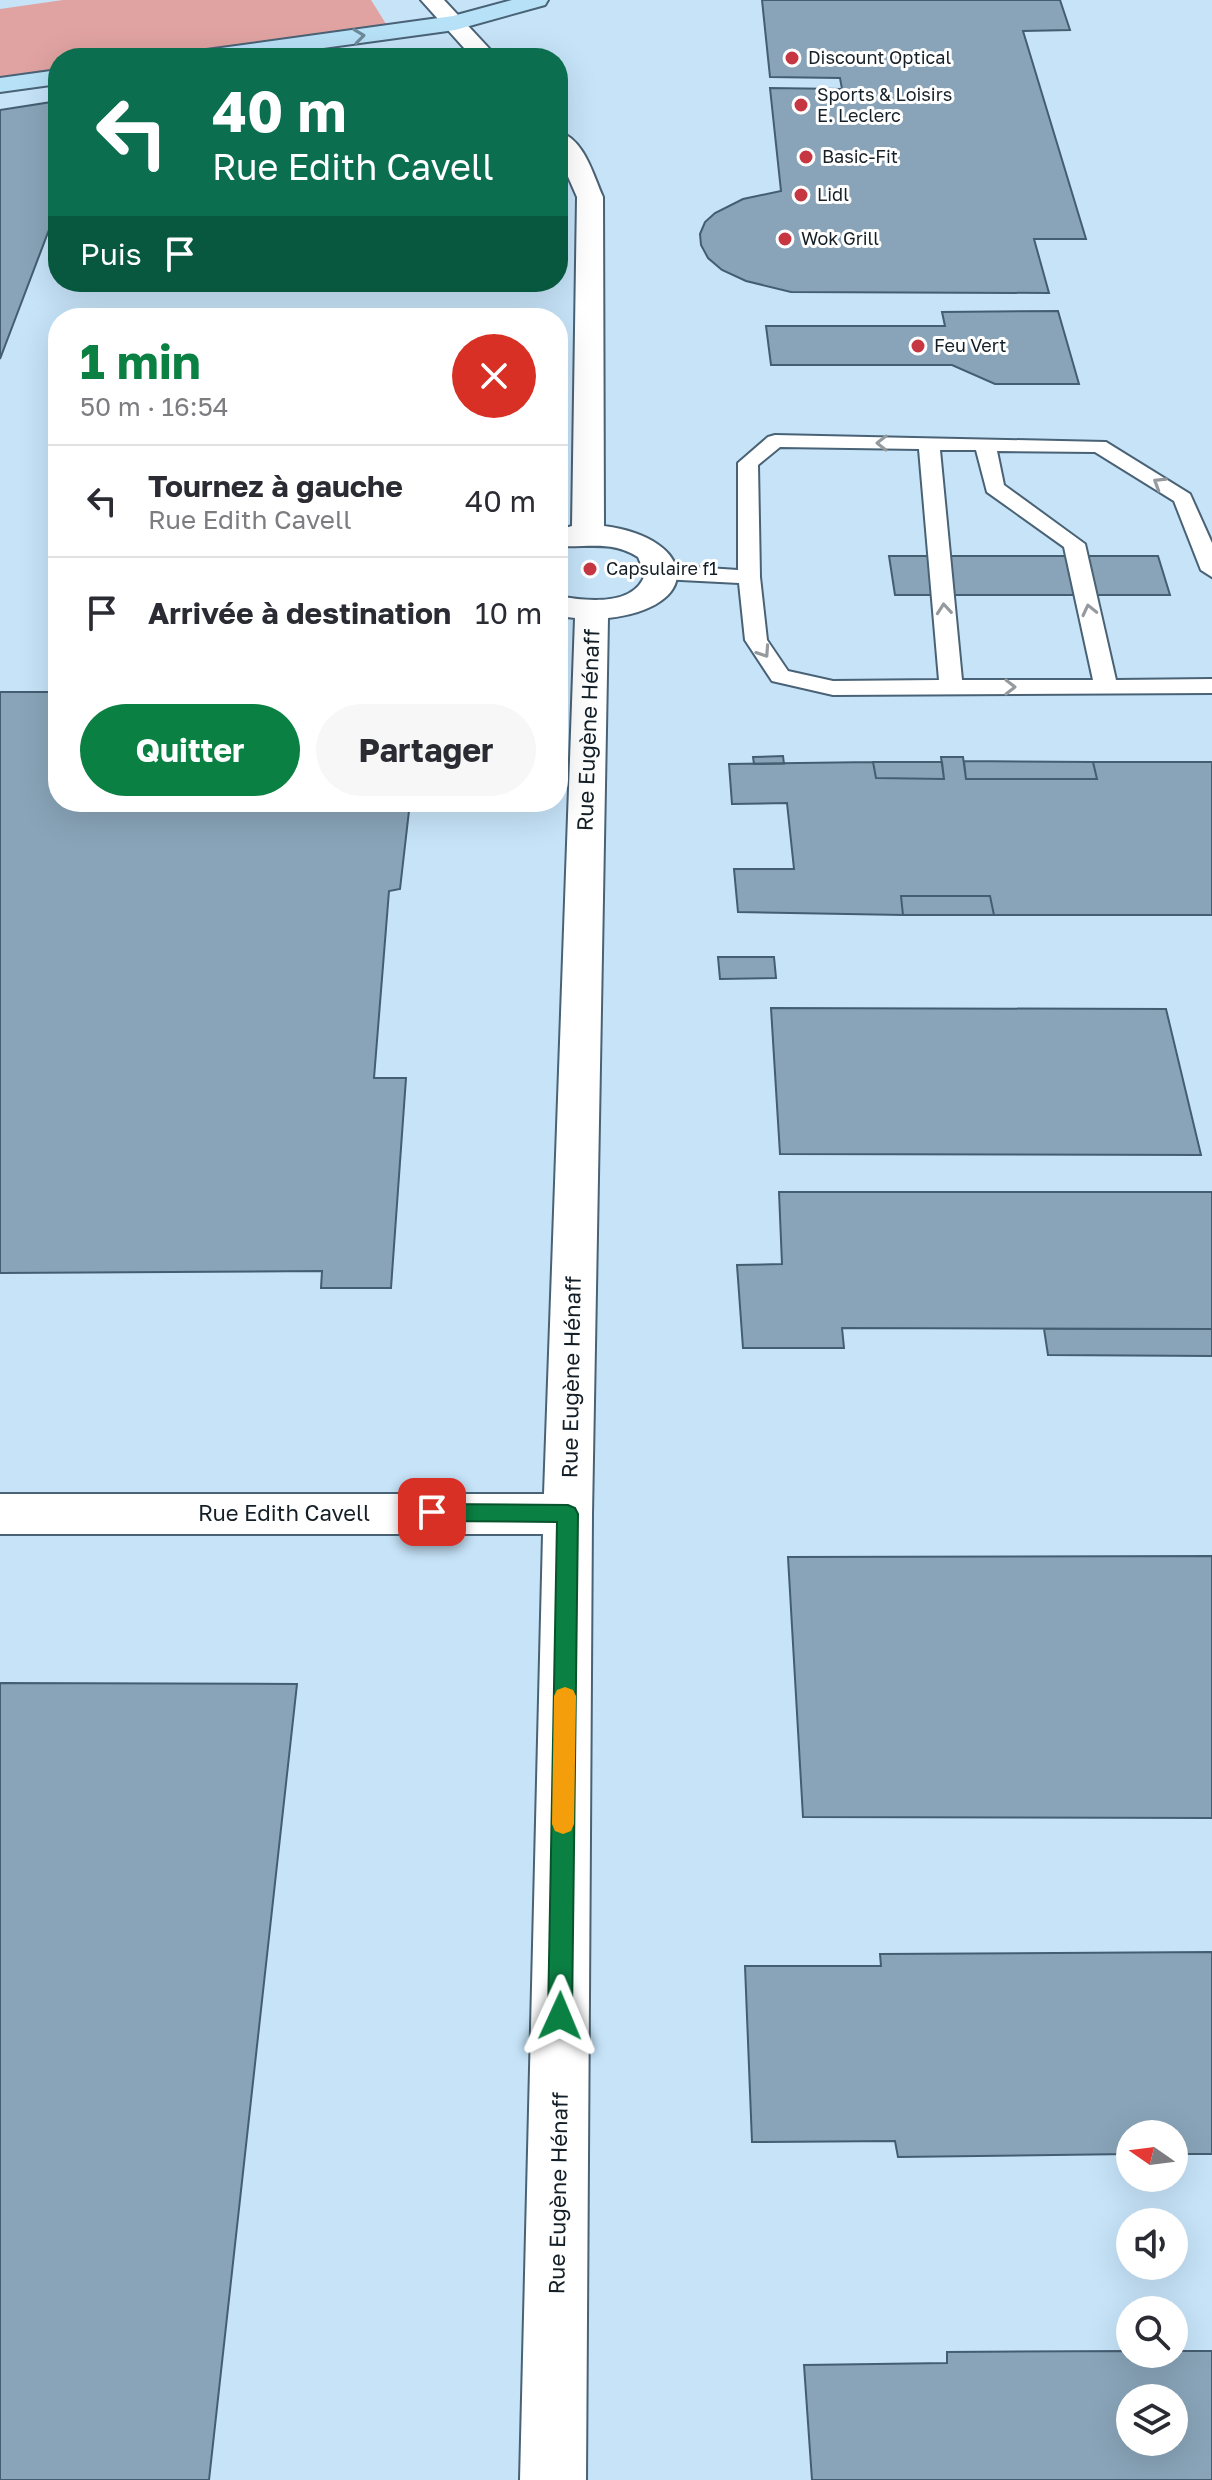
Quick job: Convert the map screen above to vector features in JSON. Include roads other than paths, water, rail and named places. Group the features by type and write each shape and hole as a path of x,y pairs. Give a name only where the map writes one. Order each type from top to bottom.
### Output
{"main road":[{"path":"272,48 455,23 537,0"},
{"path":"0,85 48,78"}],"street":[{"path":"432,0 477,48"},
{"path":"568,150 590,197 573,536 630,540 657,559 661,572"},
{"name":"Rue Eugène Hénaff","path":"553,2480 568,1514 575,608 611,609 642,599 660,581 661,572"},
{"name":"Rue Edith Cavell","path":"0,1514 568,1514"}],"lane":[{"path":"1212,570 1183,498 1099,446 775,441 748,463 749,577 756,640 780,676 833,688 1212,686"},
{"path":"929,443 951,687"},
{"path":"985,444 994,488 1074,544 1106,686"},
{"path":"661,572 749,577"}],"place":[{"name":"Discount Optical","path":"792,58"},
{"name":"Sports & Loisirs E. Leclerc","path":"801,105"},
{"name":"Basic-Fit","path":"806,157"},
{"name":"Lidl","path":"801,195"},
{"name":"Wok Grill","path":"785,239"},
{"name":"Feu Vert","path":"918,346"},
{"name":"Capsulaire f1","path":"590,569"}]}
